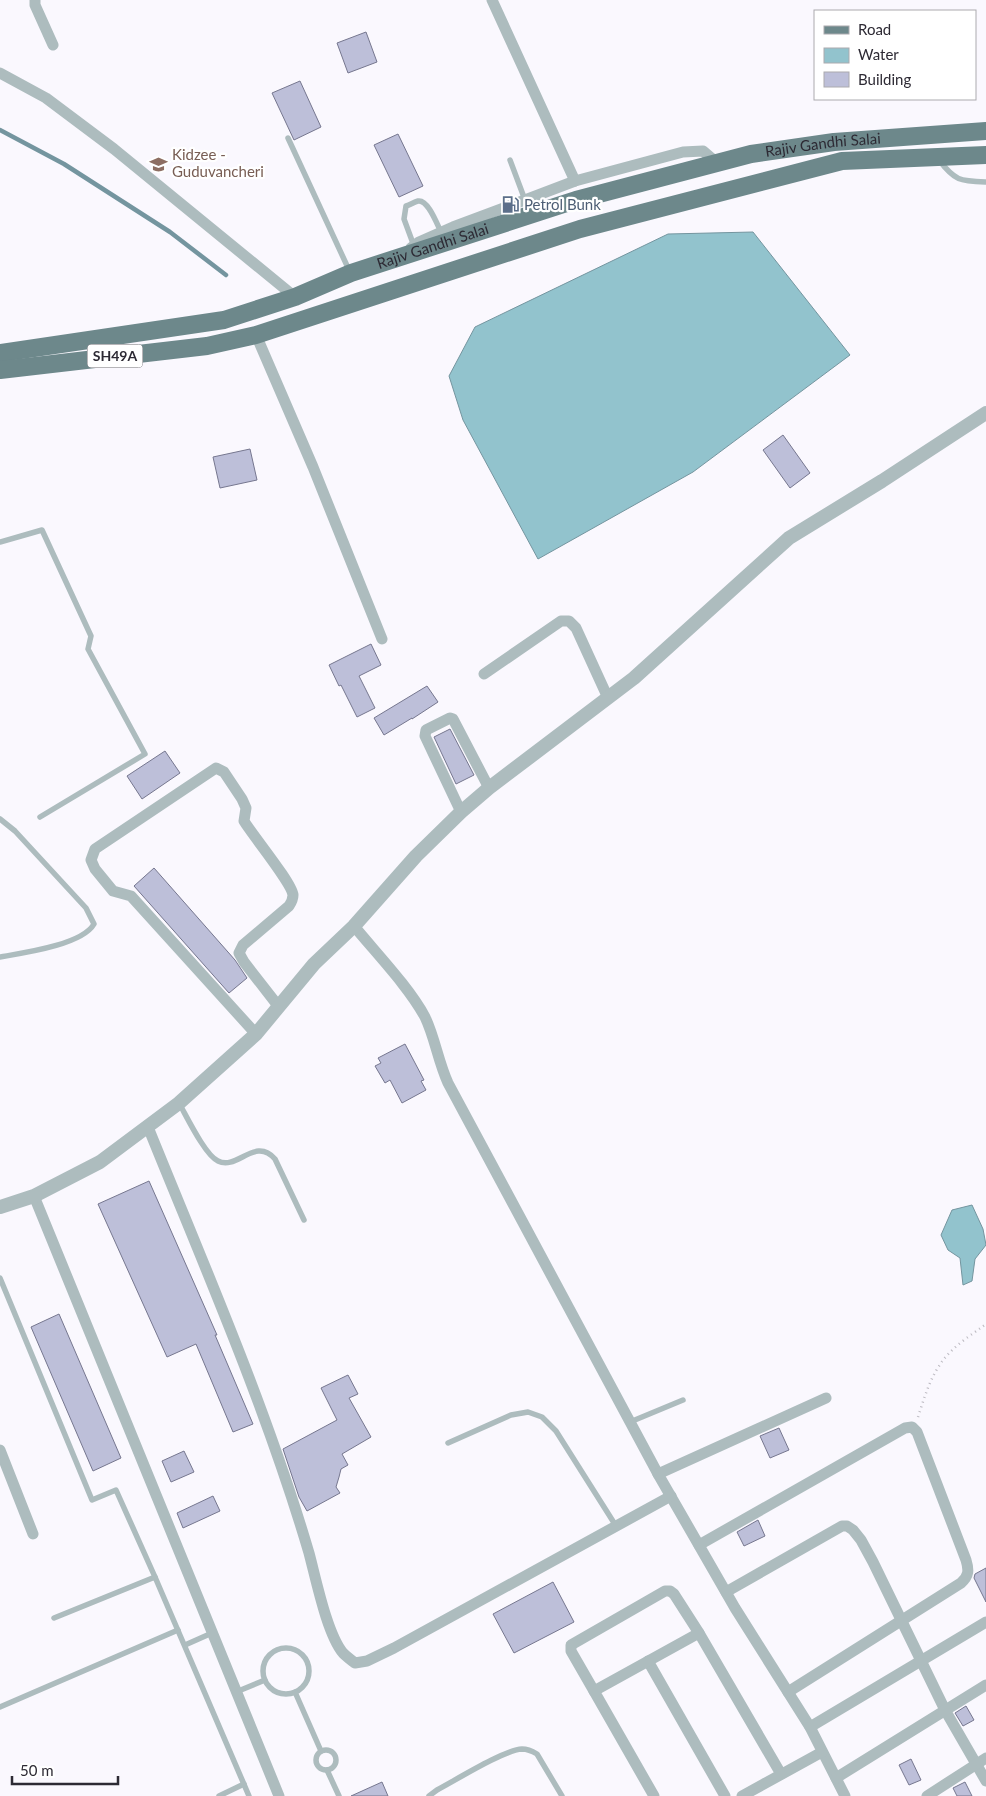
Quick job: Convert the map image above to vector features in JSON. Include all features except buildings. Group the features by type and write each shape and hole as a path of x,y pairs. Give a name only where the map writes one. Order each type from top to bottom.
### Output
{"main road":[{"name":"Rajiv Gandhi Salai","path":"0,362 243,315 295,297 350,273 576,200 751,154 834,142 986,131"},
{"name":"Rajiv Gandhi Salai","path":"0,362 207,346 244,338 580,229 842,161 986,154"}],"street":[{"path":"35,0 35,5 53,45"},
{"path":"492,0 575,181"},
{"path":"0,73 46,98 114,148 295,297"},
{"path":"400,257 414,246 441,232 575,181 683,152 702,150 717,163"},
{"path":"244,338 316,476 382,639"},
{"path":"0,1207 34,1196 100,1162 179,1103 256,1034 314,964 354,926 416,856 461,812 489,788 634,678 789,538 882,481 986,413"},
{"path":"484,674 561,621 569,621 576,628 608,698"},
{"path":"461,812 424,736 426,730 450,718 454,719 489,788"},
{"path":"256,1034 131,896 113,891 95,869 91,860 96,849 216,768 224,772 242,799 246,808 244,821 293,895 289,906 243,945 239,953 278,1007"},
{"path":"354,926 408,992 423,1014 431,1030 438,1060 448,1083 658,1474 726,1592 810,1727 845,1796"},
{"path":"148,1127 267,1424 337,1643 344,1654 355,1663 367,1661 671,1496"},
{"path":"34,1196 279,1796"},
{"path":"658,1474 826,1398"},
{"path":"699,1545 905,1428 914,1429 966,1560 967,1578 901,1622 788,1692"},
{"path":"0,1450 33,1534"},
{"path":"726,1592 842,1526 847,1526 853,1530 873,1562 945,1710 981,1761 986,1781"},
{"path":"654,1796 571,1651 571,1645 665,1591 670,1591 674,1594 699,1632 781,1774"},
{"path":"810,1727 986,1622"},
{"path":"594,1691 699,1632"},
{"path":"648,1661 725,1796"},
{"path":"836,1778 986,1685"},
{"path":"742,1796 822,1752"},
{"path":"927,1796 981,1761"}],"lane":[{"path":"288,138 350,273"},
{"path":"937,157 950,174 965,182 986,182"},
{"path":"510,160 525,200"},
{"path":"414,246 404,219 406,206 423,201 428,206 441,232"},
{"path":"0,542 42,530 91,636 88,649 144,754 40,817"},
{"path":"0,819 15,831 86,908 94,924 86,933 59,944 0,957"},
{"path":"179,1103 209,1153 220,1163 227,1163 258,1151 264,1150 270,1153 275,1159 304,1220"},
{"path":"0,1278 92,1500 116,1490 249,1796"},
{"path":"630,1422 683,1400"},
{"path":"448,1443 511,1415 528,1412 542,1417 556,1431 616,1526"},
{"path":"54,1618 154,1577"},
{"path":"0,1707 178,1630"},
{"path":"185,1645 212,1633"},
{"path":"291,1648 303,1655 308,1668 306,1682 295,1692 281,1693 265,1680 264,1666 266,1659 276,1650 291,1648"},
{"path":"236,1692 265,1680"},
{"path":"295,1692 321,1751"},
{"path":"429,1796 514,1750 524,1749 531,1750 537,1754 562,1796"},
{"path":"326,1750 331,1752 336,1759 334,1766 327,1770 320,1768 316,1762 316,1757 321,1751 326,1750"},
{"path":"327,1770 339,1796"},
{"path":"219,1796 244,1784"}],"path":[{"path":"914,1429 928,1387 940,1364 959,1344 986,1324"}],"water":[{"path":"753,232 850,355 693,472 538,559 463,420 449,376 475,327 668,234"},
{"path":"972,1205 983,1229 986,1245 975,1259 972,1281 963,1285 960,1258 948,1250 941,1235 952,1210"}],"waterway":[{"path":"0,130 64,164 170,232 226,275"}],"place":[{"name":"Kidzee - Guduvancheri","path":"158,164"},
{"name":"Petrol Bunk","path":"510,205"}]}
